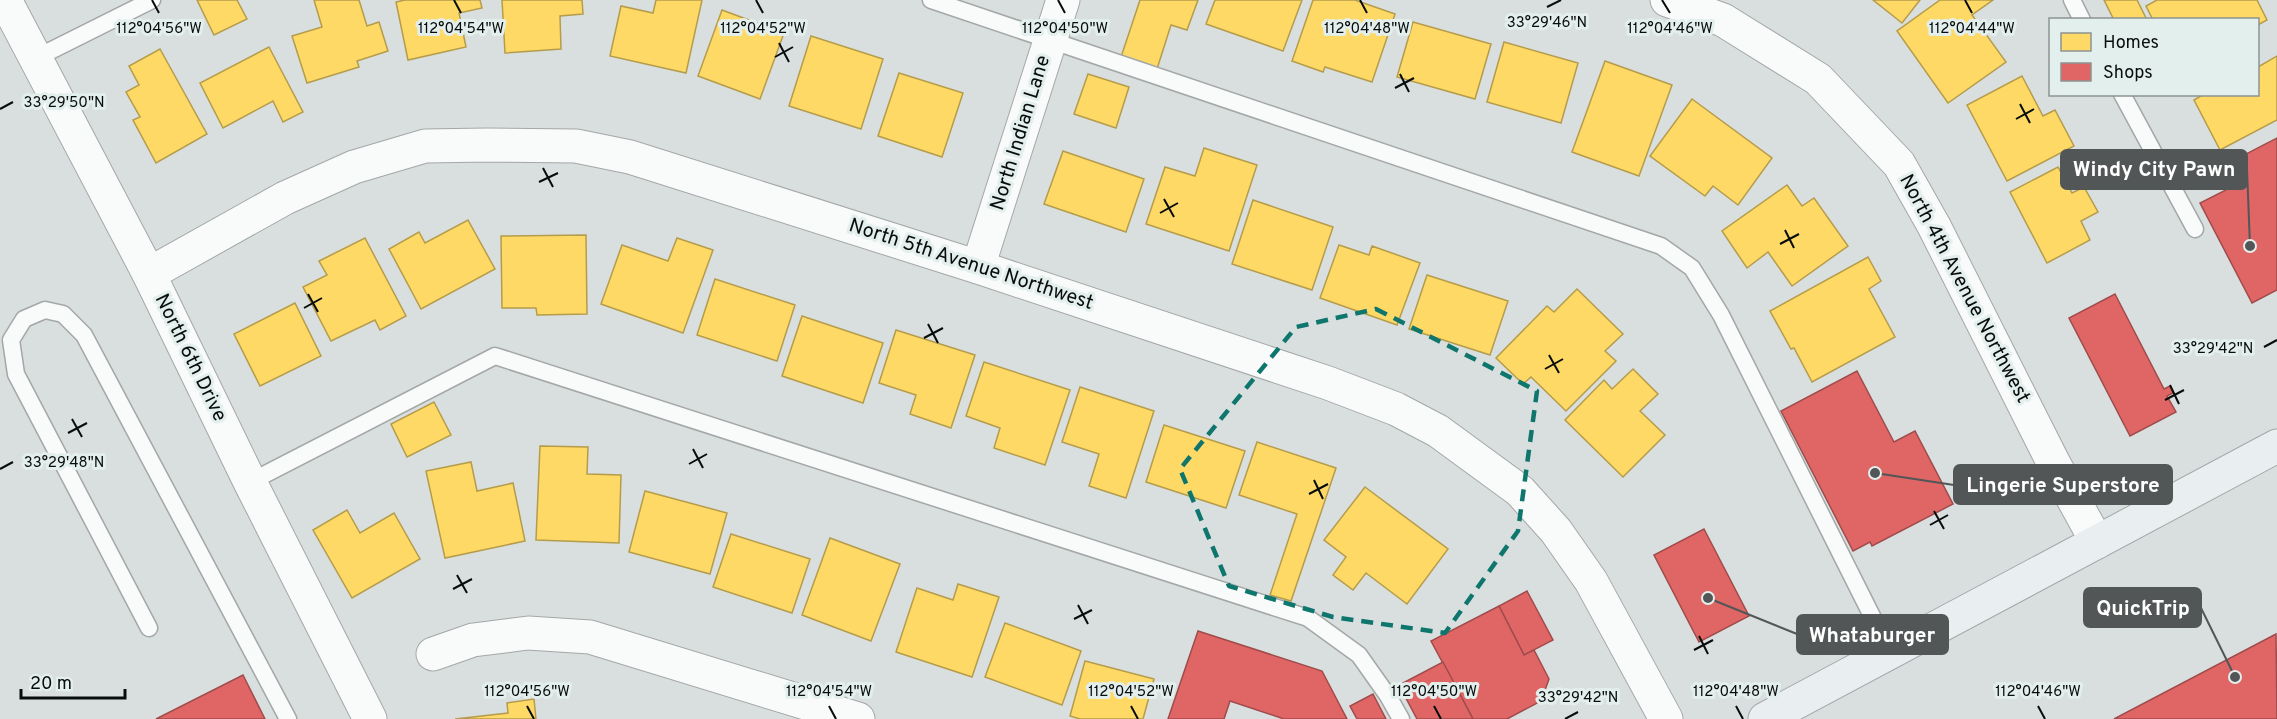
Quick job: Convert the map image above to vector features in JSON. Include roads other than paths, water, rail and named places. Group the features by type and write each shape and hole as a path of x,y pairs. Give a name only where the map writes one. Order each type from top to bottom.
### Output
{"main road":[{"path":"1765,719 2277,446"}],"street":[{"name":"North 6th Drive","path":"4,0 149,273 250,482 370,719"},
{"name":"North Indian Lane","path":"978,267 1063,0"},
{"name":"North 4th Avenue Northwest","path":"1667,0 1722,20 1818,79 1899,164 1934,226 2048,452 2097,542"},
{"name":"North 5th Avenue Northwest","path":"149,273 285,198 354,167 425,146 576,146 630,157 978,267 1328,382 1396,409 1438,430 1520,491 1556,531 1591,581 1666,719"},
{"path":"433,654 473,640 528,633 590,637 858,719"}],"lane":[{"path":"36,58 152,0"},
{"path":"931,0 1661,246 1692,268 1721,315 1890,652"},
{"path":"2072,0 2081,18"},
{"path":"2123,96 2194,229"},
{"path":"150,628 16,374 11,340 24,319 45,309 63,314 84,335 288,719"},
{"path":"250,482 495,356 1308,618 1359,655 1401,719"}],"place":[{"name":"Windy City Pawn","path":"2250,246"},
{"name":"Lingerie Superstore","path":"1875,473"},
{"name":"Whataburger","path":"1708,598"},
{"name":"QuickTrip","path":"2235,677"}]}
